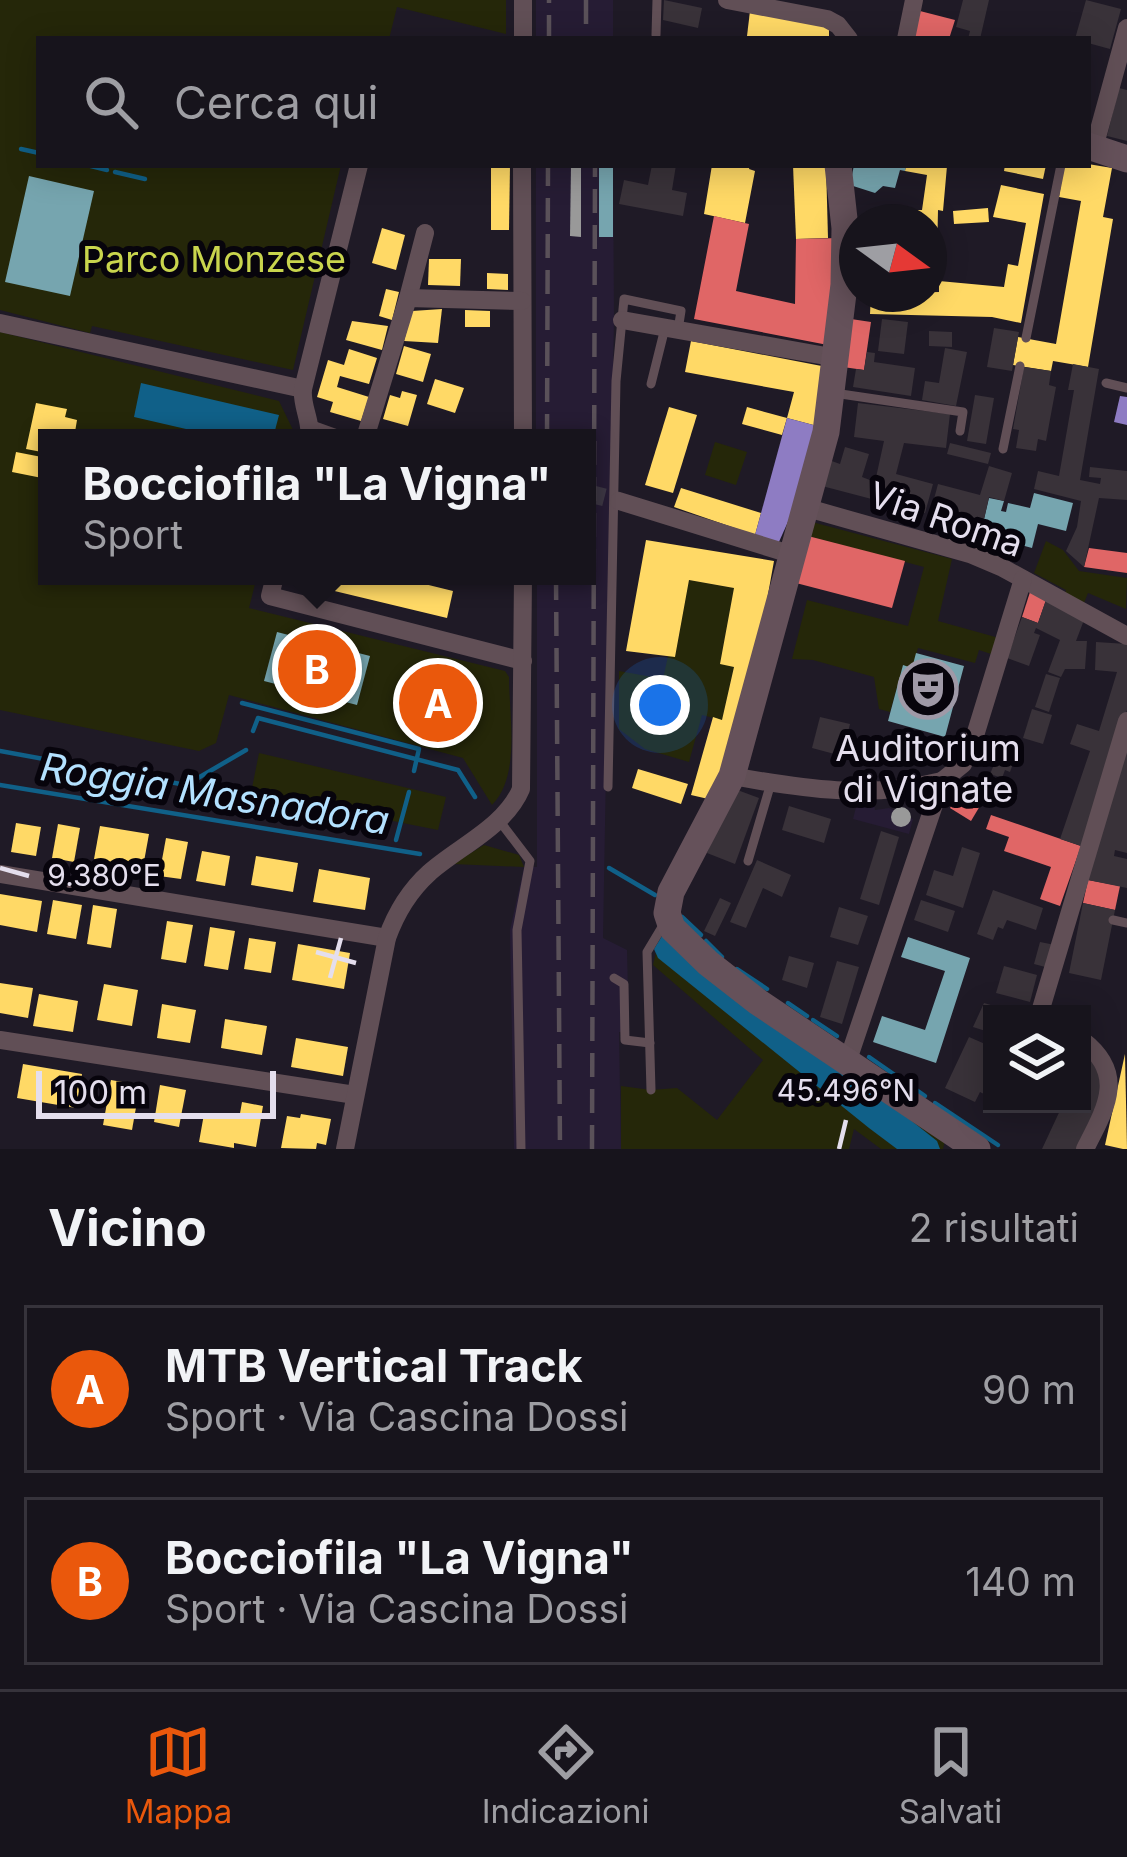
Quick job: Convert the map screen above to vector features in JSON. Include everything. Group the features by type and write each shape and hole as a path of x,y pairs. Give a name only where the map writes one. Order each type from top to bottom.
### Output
{"street":[{"path":"523,0 523,36"},
{"path":"727,0 802,7 836,23 847,36"},
{"path":"907,36 914,0"},
{"path":"1127,28 1091,147 1127,159"},
{"path":"309,429 301,401 303,389 358,168"},
{"path":"522,168 523,429"},
{"path":"838,168 845,228 834,393 732,776 671,892 668,918 685,943 729,980 976,1149"},
{"path":"368,429 425,233"},
{"path":"408,298 523,302"},
{"path":"622,320 837,358"},
{"path":"0,322 303,389"},
{"path":"619,500 790,554"},
{"name":"Via Roma","path":"804,507 970,554 1127,636"},
{"path":"848,1060 941,781 967,757 1023,579"},
{"path":"273,585 270,596 523,661"},
{"path":"345,1149 387,938 398,912 420,882 514,803 522,784 523,585"},
{"path":"1042,1005 1075,911 1127,721"},
{"path":"732,776 818,790 872,792 941,781"},
{"path":"0,874 387,938"},
{"path":"0,1040 355,1095"},
{"path":"1085,1149 1110,1090 1098,1053 1091,1047"}],"lane":[{"path":"656,35 657,0"},
{"path":"1026,338 1060,168"},
{"path":"608,787 614,442 622,320"},
{"path":"651,384 672,329"},
{"path":"1003,449 1020,366"},
{"path":"1106,383 1127,388"},
{"path":"834,393 963,412 960,431"},
{"path":"748,860 771,783"},
{"path":"498,819 530,864 517,930 521,1149"},
{"path":"651,1090 647,952 668,918"},
{"path":"1113,920 1127,923"},
{"path":"614,978 623,984 624,1040 650,1042"}],"shaded area":[{"path":"536,0 613,0 613,36 536,36"},
{"path":"536,168 613,168 603,938 627,950 629,1032 619,1032 621,1149 514,1149 510,930 524,867 537,867 537,585 596,585 596,429 536,429"},
{"path":"874,804 875,810 889,808 913,819 909,834 853,819 856,807"}],"green space":[{"name":"Parco Monzese","path":"0,0 506,0 506,34 397,7 390,36 36,36 36,168 340,168 293,370 92,326 90,333 0,310"},
{"path":"0,332 279,401 293,429 38,429 38,585 255,585 249,608 505,671 509,677 510,762 501,793 492,805 463,758 229,695 216,743 199,751 0,710"},
{"path":"715,442 747,452 736,485 705,475"},
{"path":"812,522 952,559 938,621 999,638 994,655 979,650 975,663 918,648 912,668 903,666 890,712 879,709 874,677 792,659 807,600 908,626 924,567 808,536"},
{"path":"1046,541 1063,550 1079,571 1127,578 1126,609 1088,593 1082,608 1064,598 1066,590 1034,573"},
{"path":"689,580 734,588 720,663 734,667 722,720 702,715 689,762 645,749 619,729 619,671 663,679 668,656 675,657"},
{"path":"259,753 446,797 438,830 251,793"},
{"path":"484,845 519,855 524,867 453,864"},
{"path":"657,948 946,1135 943,1149 881,1149 854,1129 849,1149 621,1149 621,1086 677,1088 717,1120 763,1060 653,965"}],"water":[{"path":"141,383 279,415 275,429 186,429 134,417"},
{"path":"662,936 903,1114 937,1141 940,1149 897,1149 869,1128 658,958 654,949"}],"building: Abitazioni":[{"path":"750,11 829,26 829,36 747,36"},
{"path":"491,168 510,168 509,230 491,230"},
{"path":"712,168 755,171 745,223 704,214"},
{"path":"793,168 826,168 828,238 796,239"},
{"path":"906,168 947,168 944,204 923,204 927,175"},
{"path":"1004,168 1045,168 1043,179"},
{"path":"1064,168 1112,168 1103,217 1113,219 1088,367 1053,361 1051,371 1013,365 1018,337 1056,344 1081,201 1059,197"},
{"path":"1001,185 1044,194 1021,323 992,317 870,314 947,312 947,282 1004,287 1008,264 1018,266 1026,223 993,217"},
{"path":"988,208 989,222 954,224 953,211"},
{"path":"382,228 405,235 396,270 372,263"},
{"path":"429,259 461,259 460,286 428,285"},
{"path":"487,273 508,274 508,290 487,289"},
{"path":"386,289 399,292 392,320 379,316"},
{"path":"442,309 438,343 404,341 412,311"},
{"path":"465,310 490,311 490,327 465,327"},
{"path":"352,321 388,326 382,350 346,340"},
{"path":"691,341 832,368 821,427 787,418 794,392 685,372"},
{"path":"404,346 431,354 423,382 396,374"},
{"path":"349,349 377,358 369,384 340,376 337,387 369,397 361,421 330,412 333,402 317,397 328,360 344,365"},
{"path":"435,379 464,388 455,413 427,404"},
{"path":"402,391 417,395 408,426 383,419 390,395 400,398"},
{"path":"36,403 67,409 65,417 77,420 76,429 38,429 38,451 26,449"},
{"path":"669,407 697,415 673,493 645,485"},
{"path":"747,407 787,418 782,435 742,424"},
{"path":"16,452 38,456 38,477 12,472"},
{"path":"681,488 761,513 755,535 674,507"},
{"path":"646,540 774,561 753,678 717,801 691,795 713,717 722,720 734,667 720,664 734,588 689,580 675,657 626,651"},
{"path":"310,585 429,585 453,591 447,618"},
{"path":"638,769 688,784 681,804 632,788"},
{"path":"16,823 41,827 36,856 11,852"},
{"path":"58,824 80,828 74,862 52,858"},
{"path":"100,826 149,834 143,867 94,859"},
{"path":"166,838 188,842 181,879 159,876"},
{"path":"202,851 230,856 225,886 196,881"},
{"path":"256,856 298,863 293,892 251,885"},
{"path":"319,869 370,878 365,910 313,902"},
{"path":"0,894 42,901 37,932 0,925"},
{"path":"53,900 82,905 76,939 47,934"},
{"path":"93,905 117,909 111,948 87,944"},
{"path":"167,921 193,925 186,963 161,959"},
{"path":"210,927 235,931 228,970 204,966"},
{"path":"249,938 276,942 271,973 244,969"},
{"path":"298,944 350,953 344,989 292,980"},
{"path":"0,983 33,988 28,1018 0,1013"},
{"path":"104,984 138,990 132,1026 97,1020"},
{"path":"39,994 78,1001 73,1032 33,1026"},
{"path":"162,1004 196,1010 190,1043 157,1038"},
{"path":"225,1019 267,1026 262,1055 221,1048"},
{"path":"296,1038 348,1047 343,1076 291,1067"},
{"path":"1125,1054 1127,1149 1123,1149 1105,1145"},
{"path":"23,1064 82,1074 76,1108 17,1098"},
{"path":"111,1080 140,1085 132,1130 103,1125"},
{"path":"160,1085 186,1090 179,1127 154,1122"},
{"path":"242,1102 263,1106 256,1147 199,1142 204,1114 239,1119"},
{"path":"301,1114 331,1119 326,1145 281,1148 287,1116 300,1118"}],"building: Negozi":[{"path":"920,11 955,20 950,36 914,36"},
{"path":"714,216 749,224 736,291 795,304 796,239 839,238 833,346 694,319"},
{"path":"851,319 871,322 864,370 843,367"},
{"path":"808,536 905,561 892,608 796,583"},
{"path":"1089,548 1127,553 1127,573 1084,567"},
{"path":"1030,592 1046,600 1038,623 1022,617"},
{"path":"969,776 990,789 971,821 950,808"},
{"path":"991,815 1081,846 1060,906 1040,899 1051,867 1004,851 1009,837 986,829"},
{"path":"1088,880 1120,886 1115,910 1083,903"}],"building: Uffici":[{"path":"1120,396 1127,397 1127,425 1114,422"},
{"path":"787,418 821,427 809,475 778,544 755,535"}],"building: Pubblico":[{"path":"599,168 613,168 613,237 599,237"},
{"path":"853,168 906,168 900,170 895,188 883,186 875,193 850,185"},
{"path":"29,176 94,191 70,296 5,282"},
{"path":"1034,493 1073,503 1066,531 1038,524 1032,548 1021,545 1018,557 993,551 997,539 987,537 989,529 982,528 989,498 1004,501 1001,511 1006,512 1008,503 1030,508"},
{"path":"277,632 370,656 357,705 264,681"},
{"name":"Auditorium di Vignate","path":"916,653 964,666 945,737 888,721 903,665 912,668"},
{"path":"908,937 970,958 936,1063 873,1042 882,1016 925,1030 945,971 901,957"}],"building: Industria":[{"path":"571,168 581,168 581,237 570,236"},
{"path":"901,807 911,817 901,827 891,817"}],"building: Altro":[{"path":"664,0 702,8 698,28 663,20"},
{"path":"963,0 989,0 981,36 969,36 970,31 956,27"},
{"path":"1086,0 1121,9 1110,49 1091,44 1091,36 1076,36"},
{"path":"1119,88 1127,90 1127,141 1107,136"},
{"path":"651,168 676,168 672,190 687,193 683,216 619,204 624,180 648,185"},
{"path":"882,319 908,322 904,354 878,351"},
{"path":"994,328 1019,332 1012,371 987,367"},
{"path":"929,331 952,332 952,347 929,346"},
{"path":"945,348 967,352 956,406 922,400 925,381 939,383"},
{"path":"867,352 875,353 874,362 915,368 911,396 853,387 856,369 864,370"},
{"path":"1073,364 1099,369 1080,480 1100,484 1101,478 1089,477 1090,467 1127,471 1127,500 1099,498 1084,567 1066,551 1077,527 1081,501 1034,489 1038,471 1059,476 1074,390 1068,390"},
{"path":"1024,367 1051,371 1049,385 1056,387 1046,441 1038,439 1036,451 1016,448 1019,430 1013,429"},
{"path":"975,395 994,398 986,444 967,441"},
{"path":"858,403 950,414 946,448 904,443 896,474 933,484 925,513 822,486 829,460 840,464 845,447 869,454 862,477 875,482 884,441 854,437"},
{"path":"950,443 991,453 988,464 947,454"},
{"path":"989,466 1012,473 1004,501 989,497 982,528 930,514 938,484 980,495"},
{"path":"1046,600 1084,620 1076,641 1087,641 1085,669 1065,669 1061,677 1048,672 1060,640 1036,628 1034,633 1040,635 1029,666 1007,658 1022,617 1038,623"},
{"path":"1096,642 1127,644 1127,710 1081,846 1060,839 1090,751 1070,744 1077,724 1099,731 1117,672 1095,670"},
{"path":"1046,674 1060,678 1049,712 1035,707"},
{"path":"1032,709 1052,715 1043,744 1023,738"},
{"path":"820,717 850,724 842,756 812,748"},
{"path":"984,738 1016,755 1010,772 1005,770 1002,778 990,774 993,767 976,760"},
{"path":"1127,745 1127,853 1115,850 1114,856 1127,859 1127,888 1088,880"},
{"path":"732,788 759,798 735,864 707,853"},
{"path":"789,806 831,819 824,843 782,830"},
{"path":"881,831 899,837 879,905 860,899"},
{"path":"962,847 980,853 963,908 926,895 934,870 953,876"},
{"path":"757,860 791,875 782,897 763,888 746,928 730,922"},
{"path":"993,890 1043,908 1036,930 1007,920 993,940 977,934"},
{"path":"720,898 731,903 715,936 704,931"},
{"path":"921,900 955,911 948,932 914,920"},
{"path":"1083,903 1115,910 1101,980 1069,973"},
{"path":"839,907 868,916 858,945 830,937"},
{"path":"1040,942 1055,945 1049,968 1034,964"},
{"path":"789,956 814,963 807,988 782,980"},
{"path":"837,961 859,967 842,1024 820,1017"},
{"path":"1004,966 1037,975 1030,1002 996,993"},
{"path":"983,1005 983,1030 973,1027"},
{"path":"969,1037 983,1043 983,1094 975,1102 945,1088"},
{"path":"1091,1057 1103,1070 1099,1113 1081,1149 1042,1149 1059,1113 1091,1113"}],"waterway":[{"path":"21,149 36,152"},
{"path":"99,168 107,170"},
{"path":"115,172 145,179"},
{"path":"242,703 419,749 414,771"},
{"path":"253,731 258,718 458,770 475,797"},
{"path":"0,751 186,785 246,750"},
{"name":"Roggia Masnadora","path":"0,785 420,854"},
{"path":"396,840 409,792"},
{"path":"609,868 655,895"},
{"path":"682,917 701,935"},
{"path":"706,941 722,957"},
{"path":"737,969 767,989"},
{"path":"788,1003 807,1016"},
{"path":"813,1020 837,1036"},
{"path":"869,1057 925,1096"},
{"path":"935,1103 998,1145"}],"tunnel":[{"path":"596,495 619,501"}],"railway":[{"path":"549,0 549,36"},
{"path":"586,0 586,36"},
{"path":"547,429 548,168"},
{"path":"594,429 595,168"},
{"path":"556,585 560,1149"},
{"path":"592,1149 594,585"}],"place":[{"name":"Bocciofila \"La Vigna\"","path":"317,669"},
{"name":"Auditorium di Vignate","path":"928,689"},
{"name":"MTB Vertical Track","path":"438,703"}]}
